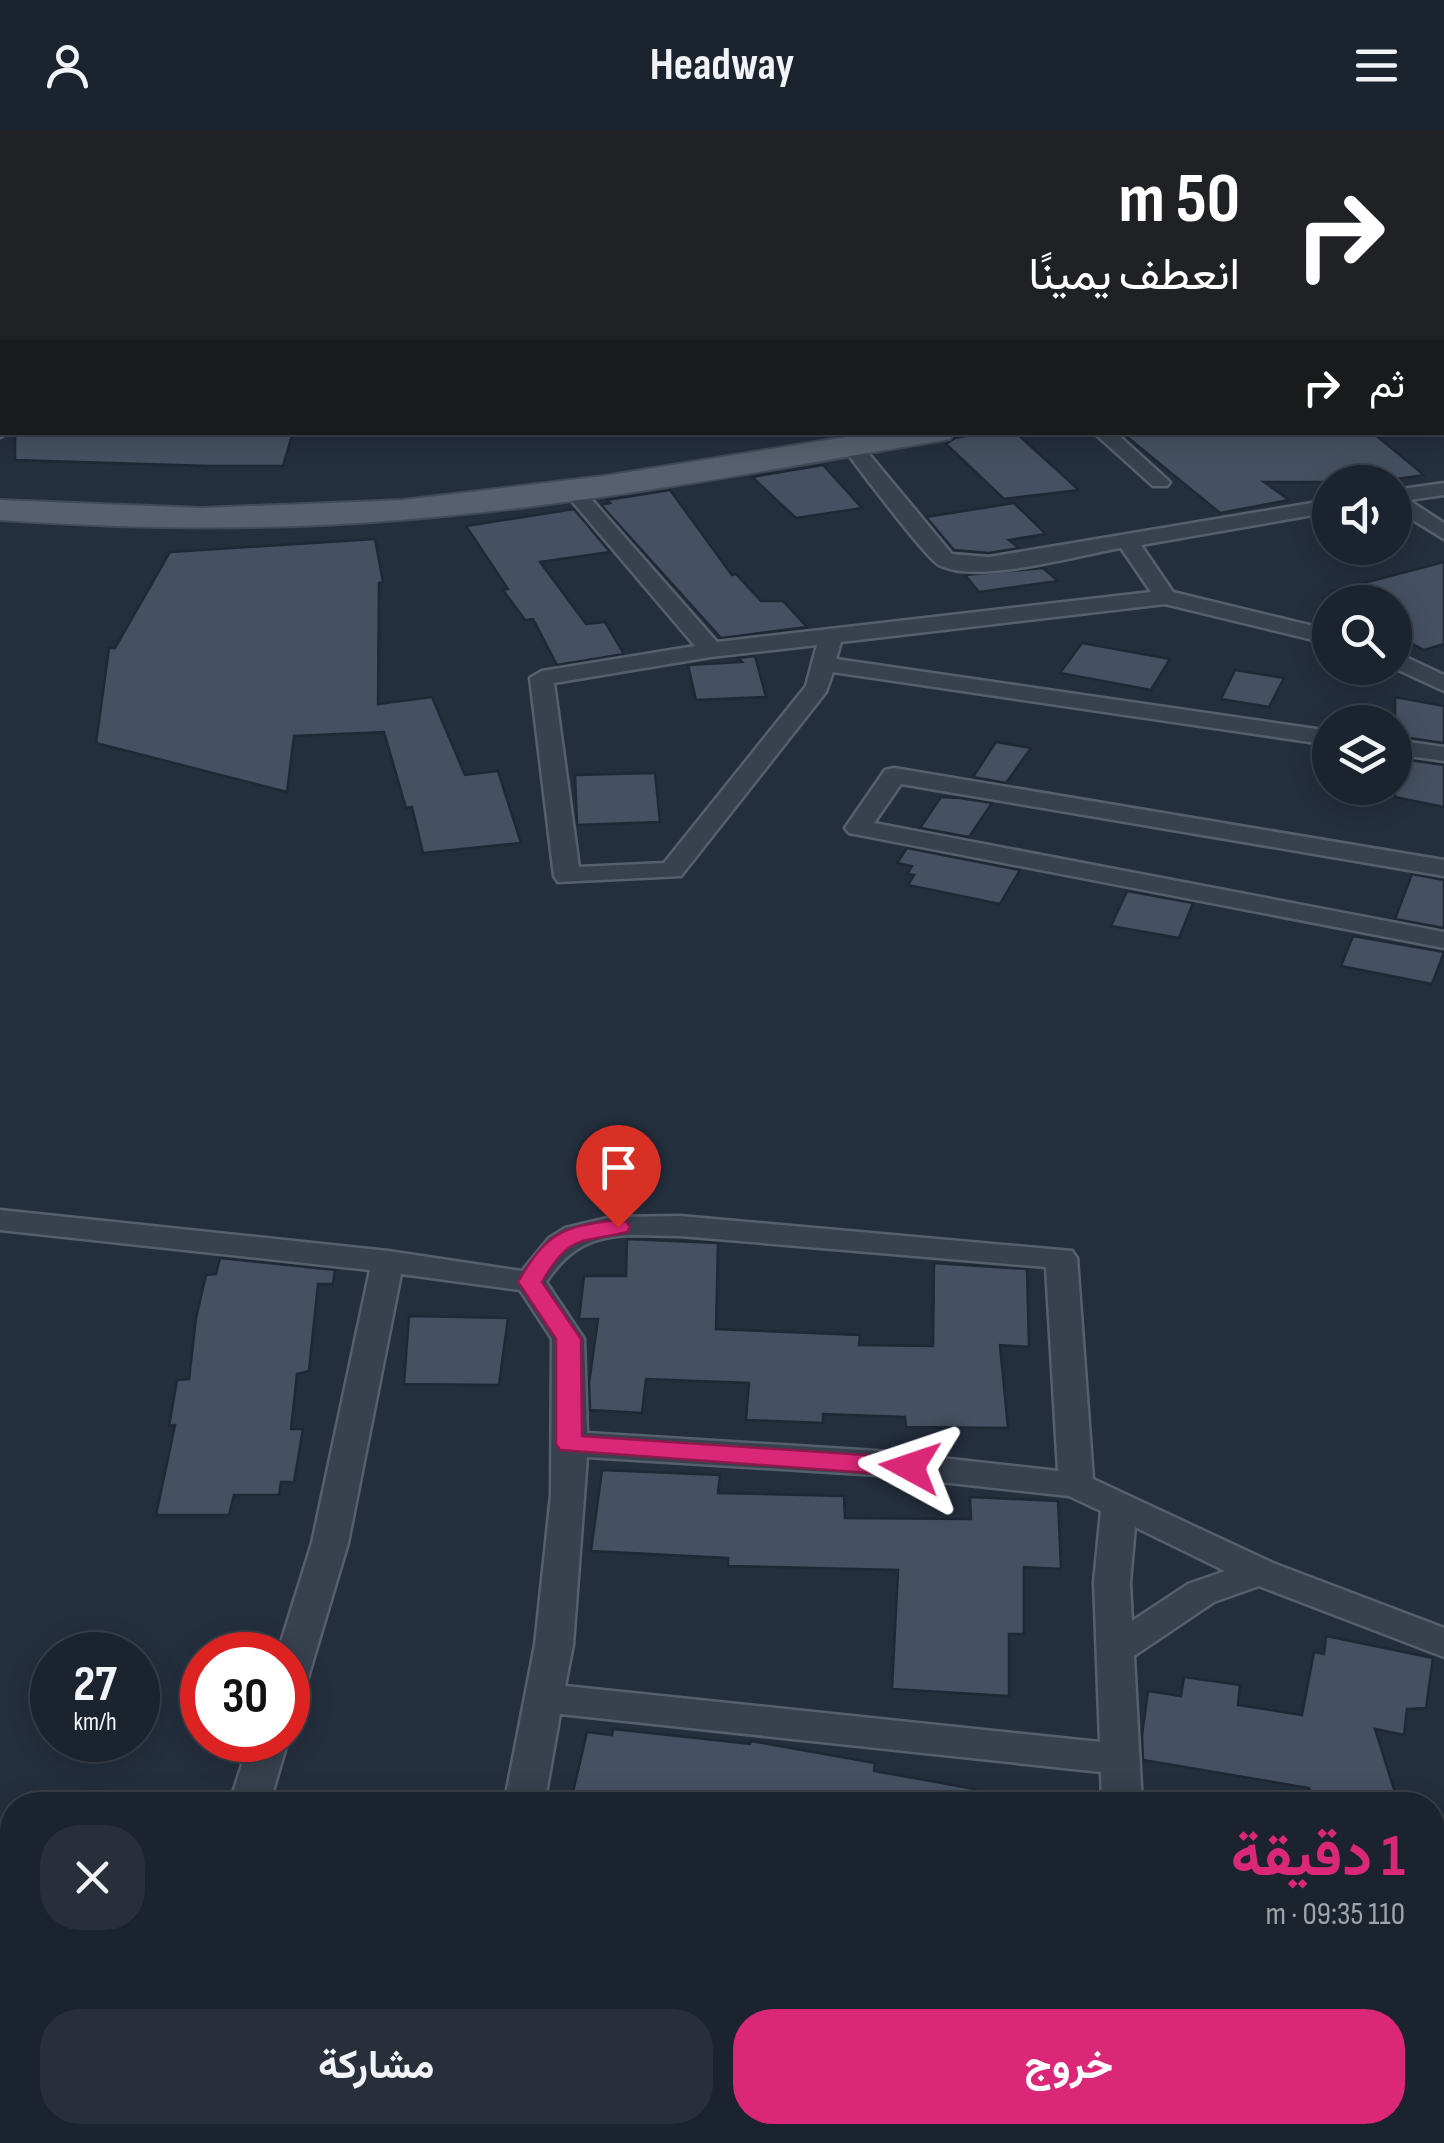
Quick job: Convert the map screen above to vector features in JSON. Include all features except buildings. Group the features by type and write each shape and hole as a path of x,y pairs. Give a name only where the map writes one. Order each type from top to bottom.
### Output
{"main road":[{"path":"0,489 163,497 352,494 465,483 790,435"},
{"path":"0,510 136,517 315,516 490,502 920,435"}],"street":[{"path":"1106,435 1160,482"},
{"path":"852,446 936,552 962,565 1312,509"},
{"path":"572,488 711,650"},
{"path":"1412,495 1444,489"},
{"path":"1412,510 1444,534"},
{"path":"1127,540 1164,596"},
{"path":"830,638 818,687 672,870 567,876 542,678 711,650 1164,596 1312,633"},
{"path":"824,664 1312,735"},
{"path":"1412,668 1444,684"},
{"path":"1412,749 1444,754"},
{"path":"1444,868 894,775 858,828 1444,940"},
{"path":"0,1220 122,1237 388,1261 530,1282 568,1339 570,1444 565,1533 545,1698 527,1792"},
{"path":"530,1282 545,1256 560,1242 580,1231 618,1227 680,1226 1062,1258 1076,1485"},
{"path":"303,1632 330,1543 388,1261"},
{"path":"570,1444 877,1464 1076,1485 1260,1572 1401,1630 1444,1643"},
{"path":"1119,1505 1112,1582 1121,1792"},
{"path":"1114,1651 1202,1593 1260,1572"},
{"path":"545,1698 1120,1759"},
{"path":"253,1792 262,1762"}],"route":[{"path":"618,1227 580,1231 560,1242 545,1256 530,1282 568,1339 570,1444 910,1467"}]}
